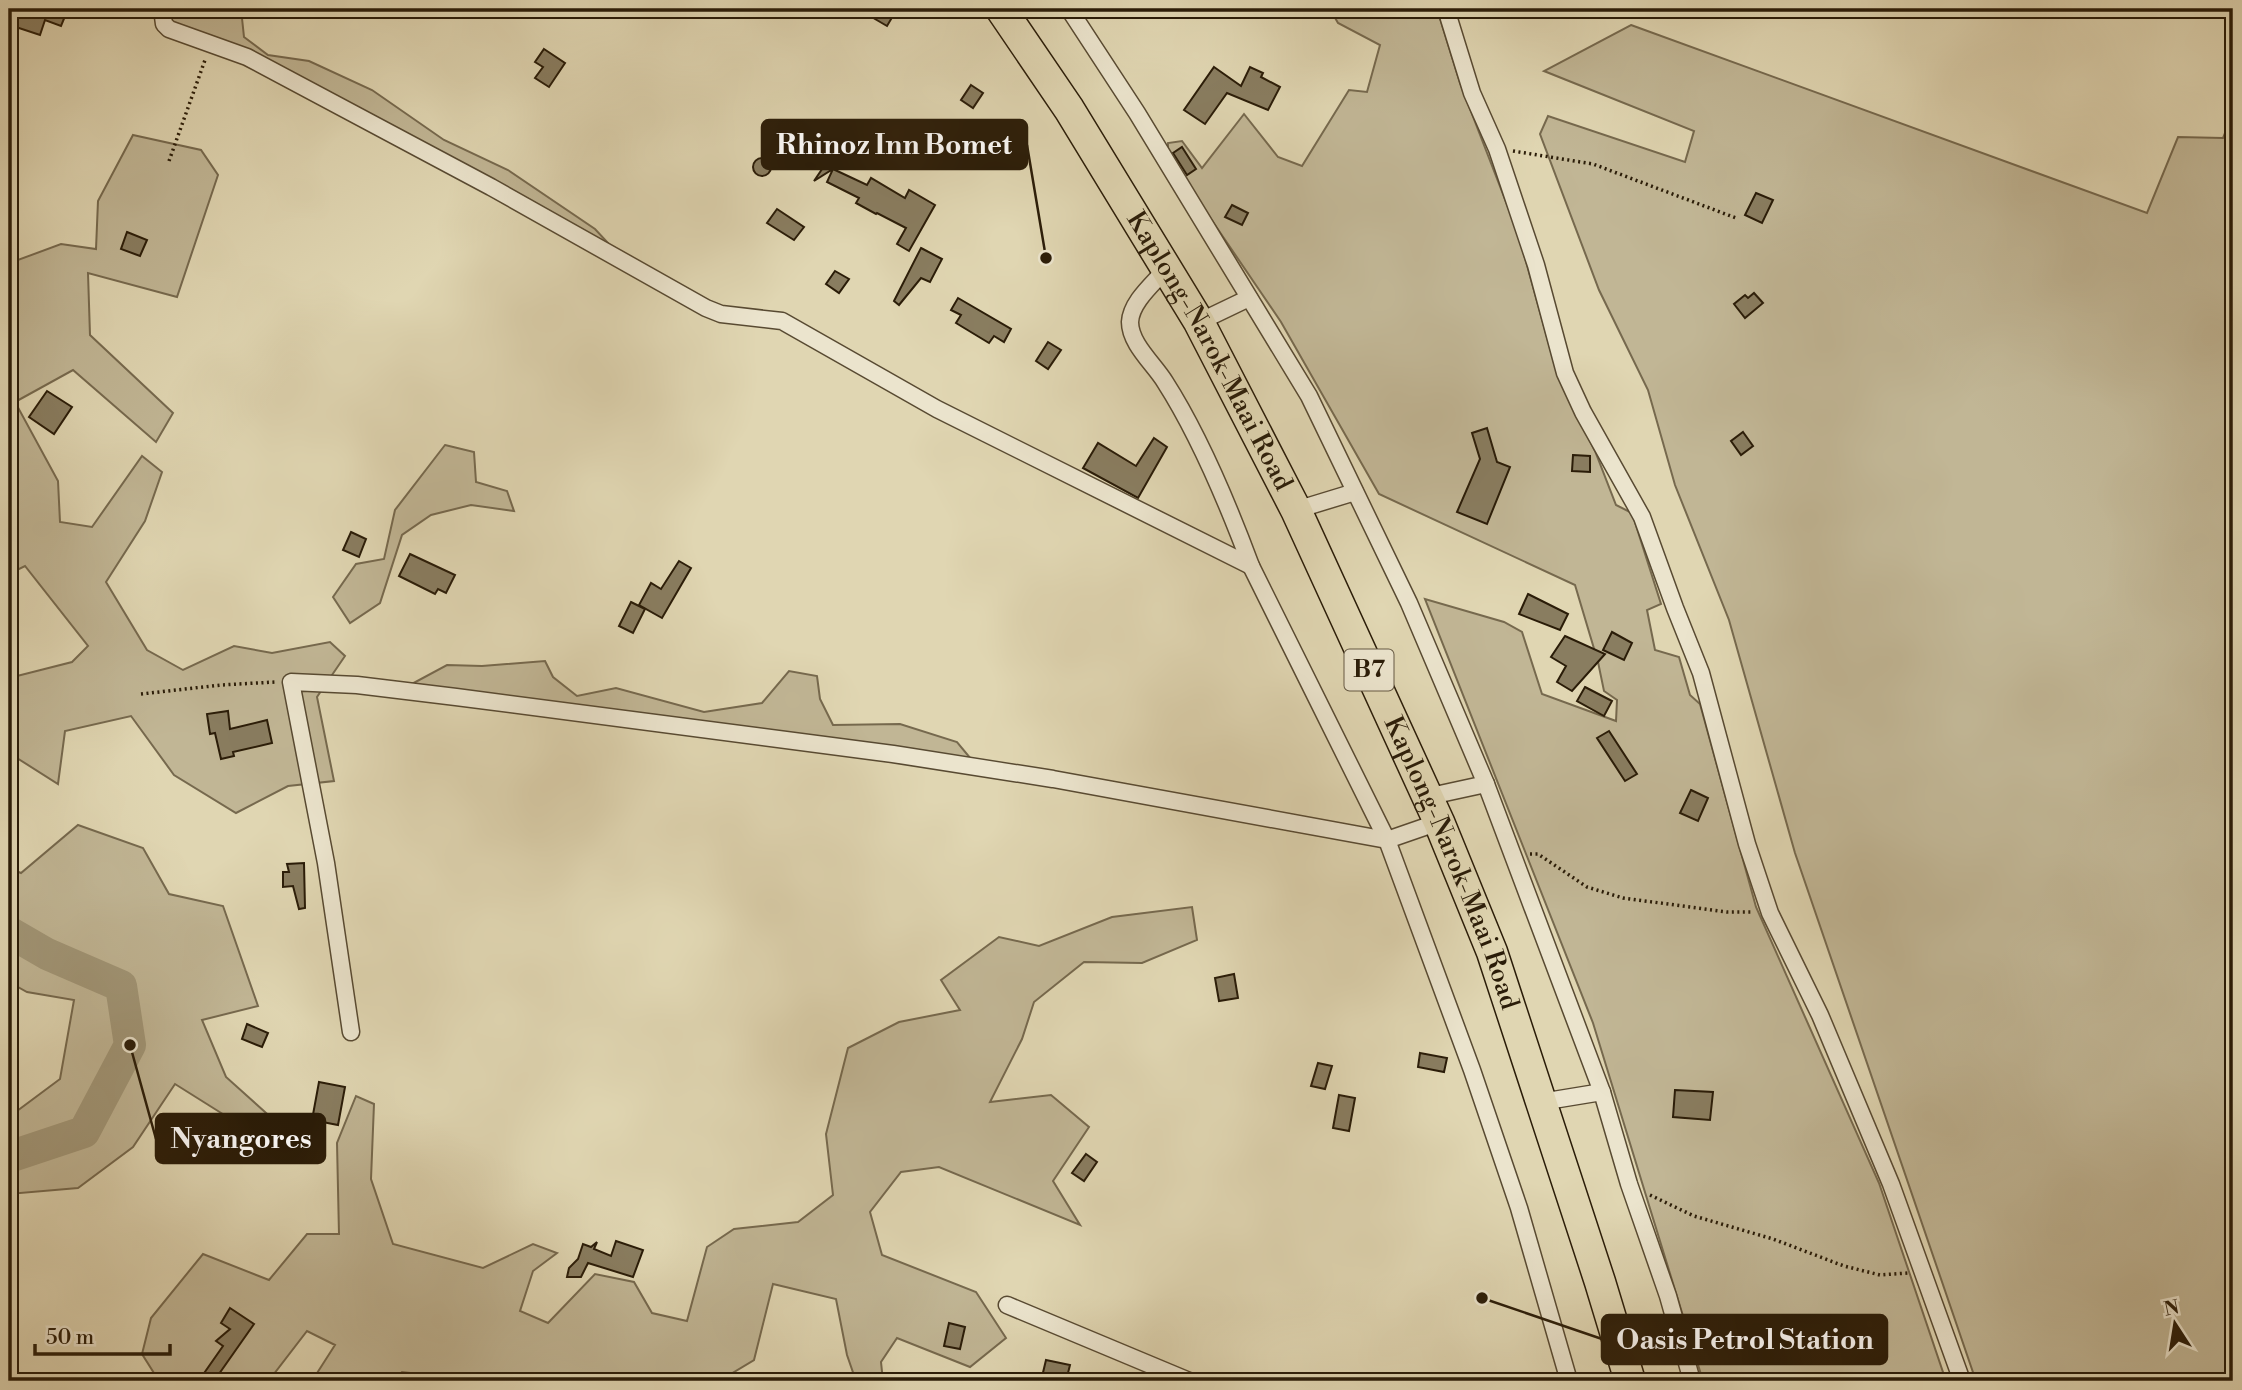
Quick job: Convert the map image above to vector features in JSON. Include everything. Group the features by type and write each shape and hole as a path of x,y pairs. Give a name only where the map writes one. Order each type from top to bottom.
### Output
{"highway":[{"name":"Kaplong-Narok-Maai Road","path":"1001,9 1069,109 1199,322 1296,510 1433,810 1492,952 1630,1381"}],"street":[{"path":"162,9 164,24 169,29 247,57 491,187 706,308 721,314 782,321 937,409 1251,566"},
{"path":"1069,9 1151,136 1309,396 1409,603 1486,784 1602,1092 1629,1184 1668,1296 1692,1381"},
{"path":"1446,9 1472,93 1497,149 1536,265 1565,373 1583,412 1642,516 1702,673 1747,844 1770,913 1820,1015 1891,1184 1962,1381"},
{"path":"1166,270 1137,303 1130,321 1131,332 1165,382 1191,430 1234,520 1251,566 1387,840 1468,1057 1515,1196 1569,1381"},
{"path":"1199,322 1249,298"},
{"path":"1296,510 1355,492"},
{"path":"351,1032 326,863 291,682 357,685 893,754 1053,779 1387,840 1433,810 1486,784"},
{"path":"1541,1102 1602,1092"},
{"path":"1007,1305 1189,1381"}],"path":[{"path":"169,161 211,45"},
{"path":"1497,149 1593,164 1736,218"},
{"path":"141,694 220,685 291,682"},
{"path":"1511,852 1538,854 1587,887 1623,898 1727,912 1770,913"},
{"path":"1629,1184 1694,1216 1773,1238 1844,1266 1880,1275 1922,1272"}],"shaded area":[{"path":"167,9 241,9 244,37 268,55 309,61 372,90 444,140 508,170 595,229 620,256 170,22"},
{"path":"1330,9 1437,9 1460,83 1518,233 1557,373 1595,451 1616,505 1632,513 1661,604 1647,610 1655,650 1679,657 1690,695 1700,704 1756,907 1879,1183 1946,1381 1703,1381 1593,1023 1425,599 1504,622 1522,632 1542,694 1616,721 1617,700 1604,691 1575,585 1379,494 1281,322 1168,156 1168,143 1182,141 1202,168 1244,114 1278,157 1302,166 1349,90 1367,92 1380,45 1338,23"},
{"path":"1631,25 2147,213 2178,137 2223,138 2233,114 2233,1381 1976,1381 1795,853 1729,620 1675,485 1648,390 1599,290 1540,134 1548,116 1685,162 1694,131 1544,71"},
{"path":"133,135 201,150 218,175 177,297 88,273 90,335 173,413 156,442 73,370 15,402 58,481 60,522 92,527 142,456 162,472 145,521 106,582 147,650 183,670 234,646 272,653 330,642 345,656 317,697 334,781 288,786 236,813 174,775 131,716 65,731 58,784 9,753 9,678 72,662 88,646 25,566 9,574 9,257 18,260 61,244 96,249 98,201"},
{"path":"445,445 474,452 476,482 507,491 514,511 471,505 431,515 402,535 380,603 350,623 333,597 356,564 384,559 395,510"},
{"path":"545,661 553,677 577,696 616,688 704,712 762,703 789,671 817,676 820,699 833,725 900,724 957,742 971,759 408,686 447,665 482,666"},
{"path":"78,825 143,848 169,894 223,906 258,1006 202,1020 226,1077 285,1130 277,1148 175,1084 133,1147 78,1188 9,1194 9,1117 60,1079 74,1000 27,992 9,982 9,868 21,873"},
{"path":"1192,907 1197,940 1142,963 1084,962 1034,1002 1022,1039 990,1102 1051,1095 1089,1127 1053,1181 1080,1225 939,1167 901,1172 870,1212 882,1255 976,1292 1006,1338 970,1367 897,1338 881,1362 883,1381 856,1381 847,1355 836,1299 773,1284 754,1360 719,1381 481,1381 402,1372 393,1381 312,1381 335,1345 307,1331 270,1379 257,1381 159,1381 142,1354 151,1318 203,1254 269,1280 307,1234 339,1234 337,1143 356,1096 374,1104 371,1179 393,1244 483,1268 533,1244 557,1253 533,1271 520,1311 548,1323 595,1274 634,1282 652,1313 687,1321 707,1247 734,1229 798,1222 833,1195 826,1134 848,1048 899,1022 960,1010 941,980 999,937 1039,946 1112,917"}],"building":[{"path":"9,9 68,9 61,26 45,20 40,35 16,27 9,28"},
{"path":"858,9 897,9 887,26"},
{"path":"544,49 565,63 549,87 535,78 543,67 535,62"},
{"path":"1214,67 1241,86 1250,67 1263,73 1261,77 1280,87 1268,110 1227,93 1205,124 1184,110"},
{"path":"971,85 983,93 973,108 961,100"},
{"path":"845,135 866,148 814,181"},
{"path":"1182,147 1196,169 1187,175 1173,153"},
{"path":"758,158 766,158 771,167 769,174 758,176 753,171 753,163"},
{"path":"833,169 867,185 871,178 905,198 909,190 935,205 909,251 897,244 906,228 856,203 859,198 827,182"},
{"path":"1756,193 1773,200 1762,223 1745,215"},
{"path":"1232,205 1248,213 1242,225 1225,217"},
{"path":"777,209 804,227 794,240 767,223"},
{"path":"127,232 147,240 140,256 121,249"},
{"path":"921,248 942,259 930,282 921,278 899,305 894,301"},
{"path":"835,271 849,279 839,293 826,284"},
{"path":"1754,293 1763,303 1745,318 1734,304 1745,295 1748,298"},
{"path":"958,298 1011,329 1004,342 994,336 989,343 956,323 961,315 951,310"},
{"path":"1048,342 1061,350 1048,369 1036,361"},
{"path":"47,391 72,407 54,434 29,417"},
{"path":"1487,428 1497,462 1510,467 1487,524 1457,512 1480,459 1472,433"},
{"path":"1743,432 1753,446 1741,455 1731,441"},
{"path":"1154,438 1167,447 1138,498 1083,468 1098,443 1136,466"},
{"path":"1573,455 1590,456 1590,472 1572,471"},
{"path":"351,532 366,539 359,557 343,550"},
{"path":"410,554 455,575 446,593 438,589 435,594 399,576"},
{"path":"679,561 691,568 662,618 639,605 651,583 661,589"},
{"path":"1528,594 1568,614 1560,630 1519,614"},
{"path":"631,602 645,609 633,633 619,626"},
{"path":"1612,632 1632,643 1624,660 1603,650"},
{"path":"1565,636 1605,654 1572,691 1557,682 1566,666 1551,657"},
{"path":"1585,687 1612,701 1604,716 1577,701"},
{"path":"228,711 230,729 267,720 272,743 233,752 234,756 221,759 215,733 210,734 207,714"},
{"path":"1609,731 1637,774 1625,781 1597,738"},
{"path":"1691,790 1708,798 1698,821 1680,813"},
{"path":"304,863 305,908 299,909 293,886 283,887 283,872 289,872 287,864"},
{"path":"1234,974 1238,998 1219,1001 1215,978"},
{"path":"247,1024 268,1033 262,1047 242,1039"},
{"path":"1420,1053 1447,1058 1444,1072 1418,1067"},
{"path":"1318,1063 1332,1066 1325,1089 1311,1086"},
{"path":"319,1082 345,1087 338,1125 312,1120"},
{"path":"1675,1090 1713,1092 1710,1120 1673,1117"},
{"path":"1339,1095 1355,1098 1349,1131 1333,1128"},
{"path":"1086,1154 1097,1162 1084,1181 1072,1173"},
{"path":"616,1241 643,1250 633,1277 588,1263 581,1277 567,1277 569,1268 578,1259 583,1244 591,1247 597,1242 594,1249 611,1256"},
{"path":"230,1308 254,1324 214,1381 203,1381 200,1379 223,1346 216,1341 230,1329 221,1323"},
{"path":"949,1323 965,1327 960,1349 944,1346"},
{"path":"1046,1360 1070,1365 1066,1381 1041,1381"}],"waterway":[{"path":"9,932 47,954 121,986 130,1045 84,1132 9,1157"}],"place":[{"name":"Rhinoz Inn Bomet","path":"1046,258"},
{"name":"Nyangores","path":"130,1045"},
{"name":"Oasis Petrol Station","path":"1482,1298"}]}
